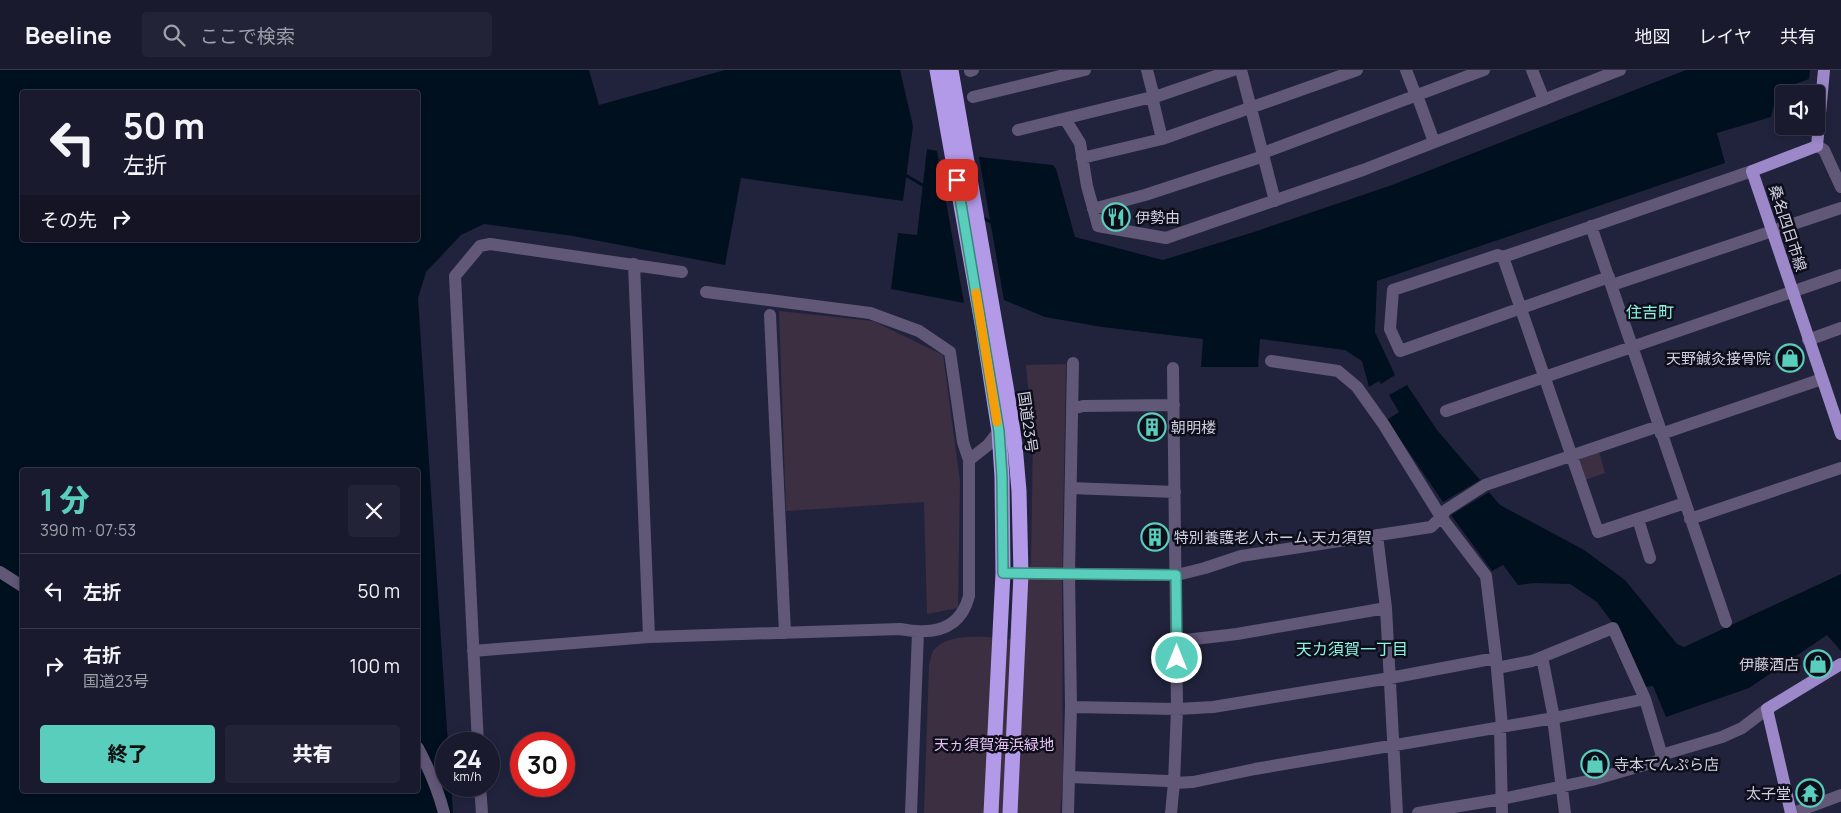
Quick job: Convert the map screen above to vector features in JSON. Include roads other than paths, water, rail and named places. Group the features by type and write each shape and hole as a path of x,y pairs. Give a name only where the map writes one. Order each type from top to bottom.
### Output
{"highway":[{"name":"国道23号","path":"937,70 954,123"},
{"name":"国道23号","path":"951,70 954,123 989,328 1015,445 1021,574 1010,813"},
{"name":"国道23号","path":"989,328 1002,477 1003,573 992,813"}],"main road":[{"path":"1817,146 1824,70"},
{"name":"桑名四日市線","path":"1817,146 1752,171 1841,434"},
{"path":"1792,813 1768,709 1841,664"}],"street":[{"path":"973,96 1085,70"},
{"path":"1146,70 1162,139"},
{"path":"1018,130 1153,98 1233,70"},
{"path":"1241,70 1275,201"},
{"path":"1082,158 1162,139 1357,70"},
{"path":"1406,70 1434,142"},
{"path":"1093,209 1145,195 1263,155 1484,70"},
{"path":"1532,70 1544,100"},
{"path":"1065,119 1080,143 1087,186 1098,226 1166,238 1364,170 1620,70"},
{"path":"1817,146 1824,150 1841,187"},
{"path":"1752,171 1503,257 1498,255 1393,290 1390,329 1400,351 1521,308 1841,208"},
{"path":"1591,226 1726,622"},
{"path":"477,732 455,276 480,246 490,244 682,272"},
{"path":"1503,257 1598,532 1685,503"},
{"path":"634,264 650,637"},
{"path":"1446,411 1841,275"},
{"path":"473,651 650,637 900,629 918,632 950,626 966,608 969,596 969,460 963,442 950,352 919,330 870,313 706,292"},
{"path":"770,316 785,633"},
{"path":"1808,340 1841,328"},
{"path":"1271,361 1338,371 1350,380 1369,402 1486,576 1501,726 1502,813"},
{"path":"1068,813 1071,707 1069,573 1073,363"},
{"path":"1171,813 1177,709 1173,368"},
{"path":"1003,573 1176,575 1241,556 1431,526 1443,513 1485,485 1572,456 1822,379"},
{"path":"1072,409 1083,406 1174,405"},
{"path":"969,460 988,445 999,431"},
{"path":"1690,519 1841,468"},
{"path":"1071,488 1175,492"},
{"path":"1638,519 1650,558"},
{"path":"1377,535 1386,608 1397,813"},
{"path":"0,572 20,585"},
{"path":"1177,641 1258,630 1386,608"},
{"path":"1071,707 1177,709 1213,707 1390,678 1496,663 1532,661 1613,628 1645,698 1662,756"},
{"path":"910,813 918,632"},
{"path":"1542,657 1554,718 1565,813"},
{"path":"1070,777 1174,783 1193,782 1255,769 1554,718 1645,698"},
{"path":"1418,813 1502,799 1592,780 1658,761 1662,756 1681,748 1722,737 1742,728 1768,709"},
{"path":"420,752 439,793 444,813"},
{"path":"1792,813 1841,794"},
{"path":"481,797 482,813"}],"water":[{"path":"0,70 589,70 599,105 725,70 900,70 913,126 903,201 741,178 725,265 573,236 484,224 461,235 426,272 418,298 447,732 435,732 435,797 452,797 453,813 0,813"},
{"path":"1686,70 1810,70 1809,79 1792,85 1775,85 1775,102 1771,117 1717,133 1725,163 1377,281 1375,332 1395,375 1381,384 1379,381 1369,387 1362,361 1345,350 1260,339 1258,367 1201,367 1203,339 1102,327 1045,317 1004,300 979,157 1053,165 1056,169 1075,237 1163,260 1254,232 1392,185"},
{"path":"927,149 937,151 964,303 891,289 898,233 917,235"},
{"path":"1407,385 1437,430 1480,480 1443,502 1387,420 1399,412 1389,395"},
{"path":"1489,492 1500,505 1584,550 1625,580 1677,644 1684,647 1841,574 1841,651 1827,635 1749,688 1666,717 1653,686 1644,687 1620,633 1597,602 1570,584 1534,583 1518,585 1503,565 1492,571 1451,515"}],"waterway":[{"path":"907,176 926,187"},
{"path":"943,196 955,202"},
{"path":"982,217 994,224"}],"place":[{"name":"伊勢由","path":"1116,217"},
{"name":"天野鍼灸接骨院","path":"1790,358"},
{"name":"朝明楼","path":"1152,427"},
{"name":"特別養護老人ホーム 天カ須賀","path":"1155,537"},
{"name":"伊藤酒店","path":"1818,664"},
{"name":"寺本てんぷら店","path":"1595,764"},
{"name":"太子堂","path":"1810,793"}],"district":[{"name":"住吉町","path":"1650,312"},
{"name":"天カ須賀一丁目","path":"1352,649"}],"park label":[{"name":"天ヵ須賀海浜緑地","path":"994,744"}]}
